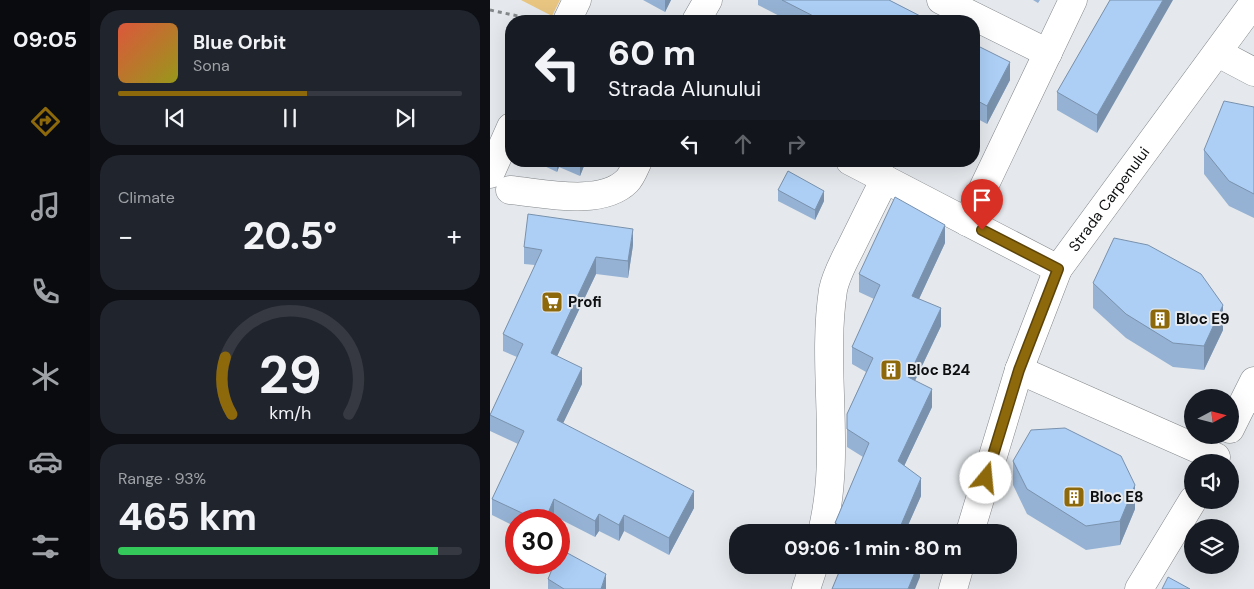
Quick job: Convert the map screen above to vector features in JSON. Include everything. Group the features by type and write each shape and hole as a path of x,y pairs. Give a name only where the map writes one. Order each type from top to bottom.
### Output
{"street":[{"path":"570,15 577,0"},
{"path":"699,15 708,0"},
{"path":"942,0 972,15"},
{"path":"967,222 1073,0"},
{"name":"Strada Carpenului","path":"972,524 1019,370 1058,269 1254,2"},
{"path":"980,19 1048,53"},
{"path":"1218,53 1254,72"},
{"path":"505,157 500,182 576,197 614,191 628,181 635,167"},
{"path":"861,167 1058,269"},
{"path":"824,524 828,508 832,446 831,340 833,288 841,267 884,179"},
{"path":"1019,370 1218,451"},
{"path":"1239,411 1254,382"},
{"path":"1140,589 1188,509"},
{"path":"806,589 811,574"},
{"path":"953,589 957,574"}],"path":[{"path":"490,10 515,15"}],"shaded area":[{"path":"521,0 560,0 552,15"}],"building":[{"path":"782,0 889,0 918,15 811,15"},
{"path":"1110,0 1163,0 1097,115 1057,92"},
{"path":"980,47 1010,62 987,106 980,102"},
{"path":"1224,101 1254,107 1254,194 1229,181 1204,150"},
{"path":"788,171 824,191 815,210 778,190"},
{"name":"Bloc B24","path":"895,197 945,225 912,296 941,308 908,377 932,389 898,461 921,478 901,524 835,523 869,443 847,429 847,414 873,358 852,347 880,285 859,274"},
{"path":"528,214 633,229 628,261 596,257 551,353 582,368 557,420 694,491 669,538 624,515 619,525 599,514 595,521 554,499 550,509 513,509 492,499 524,431 490,415 523,344 503,334 542,250 524,247"},
{"name":"Bloc E9","path":"1114,238 1148,245 1201,274 1223,305 1204,346 1173,343 1126,314 1093,283"},
{"name":"Bloc E8","path":"1065,428 1121,456 1135,485 1120,521 1086,526 1027,489 1013,461 1031,430"},
{"path":"570,554 606,574 601,589 564,589 548,579 550,574 570,574"},
{"path":"838,574 914,574 908,589 832,589"},
{"path":"1168,577 1190,589 1162,589"}],"place":[{"name":"Profi","path":"552,302"},
{"name":"Bloc E9","path":"1160,319"},
{"name":"Bloc B24","path":"891,370"},
{"name":"Bloc E8","path":"1074,497"}],"route":[{"path":"982,230 1058,269 1019,370 986,478"}]}
